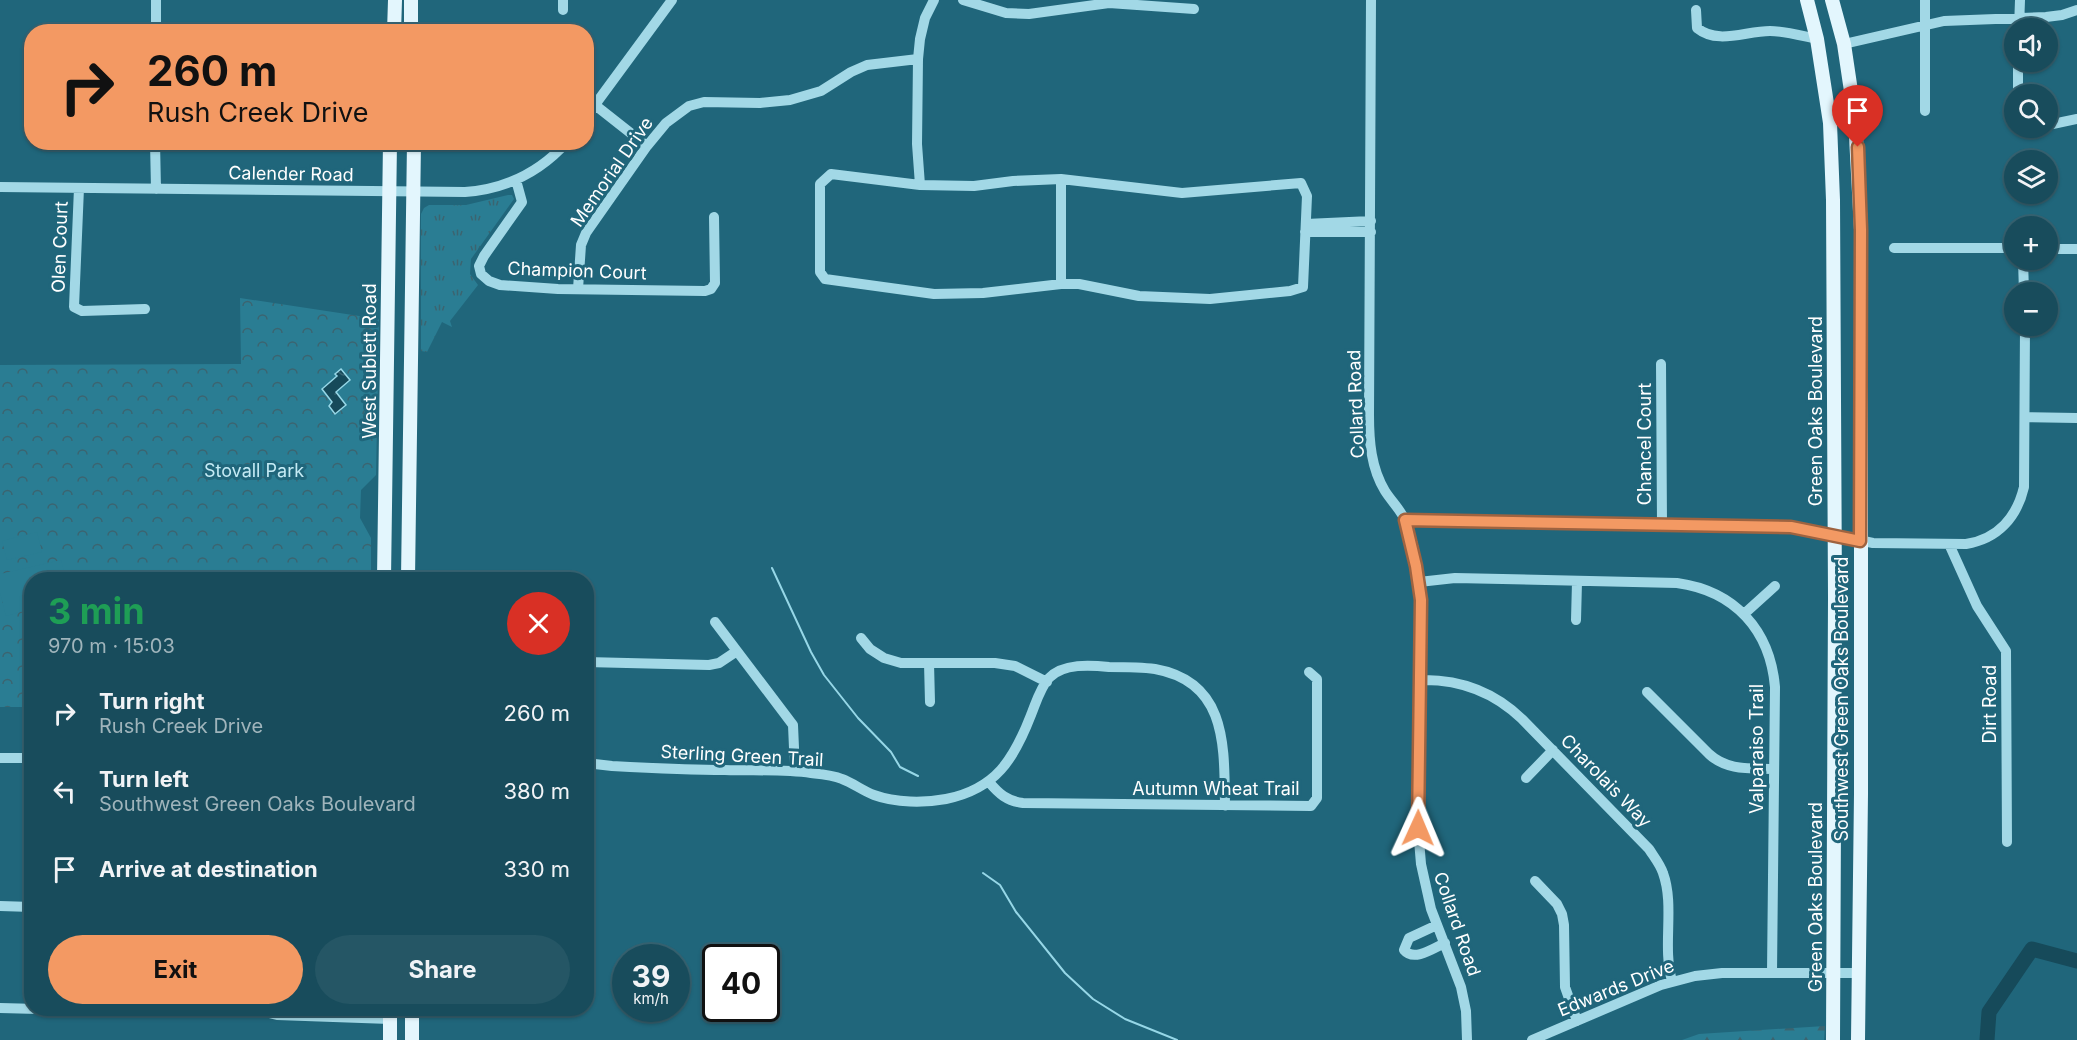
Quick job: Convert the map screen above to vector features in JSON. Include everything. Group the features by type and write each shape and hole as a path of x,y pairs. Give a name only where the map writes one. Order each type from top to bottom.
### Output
{"main road":[{"path":"394,0 394,24"},
{"path":"411,0 411,24"},
{"name":"Green Oaks Boulevard","path":"1807,0 1817,39 1830,123 1833,200 1835,535 1833,1040"},
{"name":"Southwest Green Oaks Boulevard","path":"1832,0 1844,44 1855,118 1860,206 1861,803 1858,1040"},
{"path":"1817,39 1844,44"},
{"name":"West Sublett Road","path":"384,572 390,150"},
{"path":"408,572 414,150"},
{"path":"390,1016 390,1040"},
{"path":"412,1016 412,1040"}],"street":[{"path":"156,0 156,24"},
{"path":"920,185 917,144 918,59 925,18 933,0"},
{"path":"963,0 1006,13 1029,14 1109,3 1194,9"},
{"name":"Collard Road","path":"1371,0 1371,447 1380,481 1405,520 1419,582 1421,618 1419,845 1426,893 1458,975 1464,1000 1467,1040"},
{"path":"1925,0 1925,111"},
{"path":"2020,0 2020,18"},
{"path":"647,146 595,105 667,2"},
{"path":"1696,10 1697,28 1706,35 1716,37 1771,31 1817,39"},
{"path":"2046,18 2077,10"},
{"path":"1844,44 1924,25 1963,20 2004,22"},
{"name":"Memorial Drive","path":"578,289 581,245 586,233 647,146 666,123 689,106 704,102 760,103 790,100 821,91 867,65 918,59"},
{"path":"2058,123 2077,119"},
{"path":"155,150 156,189"},
{"name":"Calender Road","path":"0,187 389,192 484,190 516,180 551,158 559,150"},
{"path":"831,174 920,185 974,186 1013,181 1061,179 1182,193 1301,183 1306,196 1304,287 1290,291 1210,299 1139,296 1079,284 983,293 934,294 825,279 820,272 820,184 831,174"},
{"path":"1061,179 1061,284"},
{"name":"Champion Court","path":"516,180 522,202 479,266 481,274 489,281 500,285 705,291 711,289 715,283 714,217"},
{"name":"Olen Court","path":"79,188 74,307 82,311 146,309"},
{"path":"1305,228 1371,227"},
{"path":"1894,248 2004,248"},
{"path":"2058,249 2077,249"},
{"path":"1405,520 1791,527 1880,544 1966,544 1986,538 2007,524 2022,495 2025,478 2025,336"},
{"name":"Chancel Court","path":"1662,363 1662,524"},
{"path":"2025,417 2077,417"},
{"name":"Dirt Road","path":"1949,544 1977,606 2006,651 2007,842"},
{"name":"Valparaiso Trail","path":"1419,582 1455,578 1686,584 1722,597 1744,614 1760,635 1772,663 1775,687 1772,973"},
{"path":"1576,620 1577,582"},
{"path":"1744,614 1775,586"},
{"path":"715,622 793,725 795,771"},
{"path":"861,638 870,649 884,658 901,663 995,663 1015,666 1047,682 1059,671 1089,665 1153,669 1185,679 1206,698 1219,725 1224,761 1225,806"},
{"path":"594,662 709,665 719,663 736,651"},
{"path":"929,663 930,702"},
{"name":"Autumn Wheat Trail","path":"989,782 1011,801 1023,803 1311,806 1317,798 1317,679 1310,672"},
{"name":"Charolais Way","path":"1420,680 1454,682 1489,694 1515,712 1649,849 1666,881 1667,957 1672,981"},
{"name":"Sterling Green Trail","path":"594,764 795,771 840,778 874,795 899,801 943,799 976,789 989,782 1004,767 1016,750 1040,693 1047,682"},
{"path":"1647,692 1720,763 1730,767 1774,769"},
{"path":"1526,778 1553,750"},
{"path":"0,758 24,758"},
{"path":"1535,881 1557,903 1562,914 1565,987 1576,1021"},
{"path":"0,906 24,907"},
{"path":"1437,925 1409,939 1404,950 1414,956 1445,943"},
{"name":"Edwards Drive","path":"1532,1040 1672,981 1714,973 1858,973"},
{"path":"0,1008 24,1009"}],"green space":[{"path":"512,195 514,199 471,259 470,274 478,285 450,321 452,327 442,322 427,352 421,351 421,214 424,208 429,205 466,205"},
{"name":"Stovall Park","path":"240,298 379,319 376,475 361,490 360,518 371,538 371,572 24,572 24,707 0,707 0,365 241,364"},
{"path":"37,532 42,552 7,560 2,541"},
{"path":"61,560 64,572 24,572 24,611 6,616 0,593 0,574"},
{"path":"1825,1026 1824,1040 1682,1040 1699,1034"}],"water":[{"path":"341,369 350,380 336,392 346,405 335,414 329,406 332,402 322,389 337,376 335,374"}],"waterway":[{"path":"772,568 824,675 858,718 891,752 900,767 918,776"},
{"path":"983,873 1000,885 1016,912 1065,973 1093,999 1125,1019 1177,1040"},
{"path":"1987,1040 1989,1012 2032,949 2077,961"}],"route":[{"path":"1418,828 1421,600 1405,520 1791,527 1860,541 1861,230 1858,147"}]}
